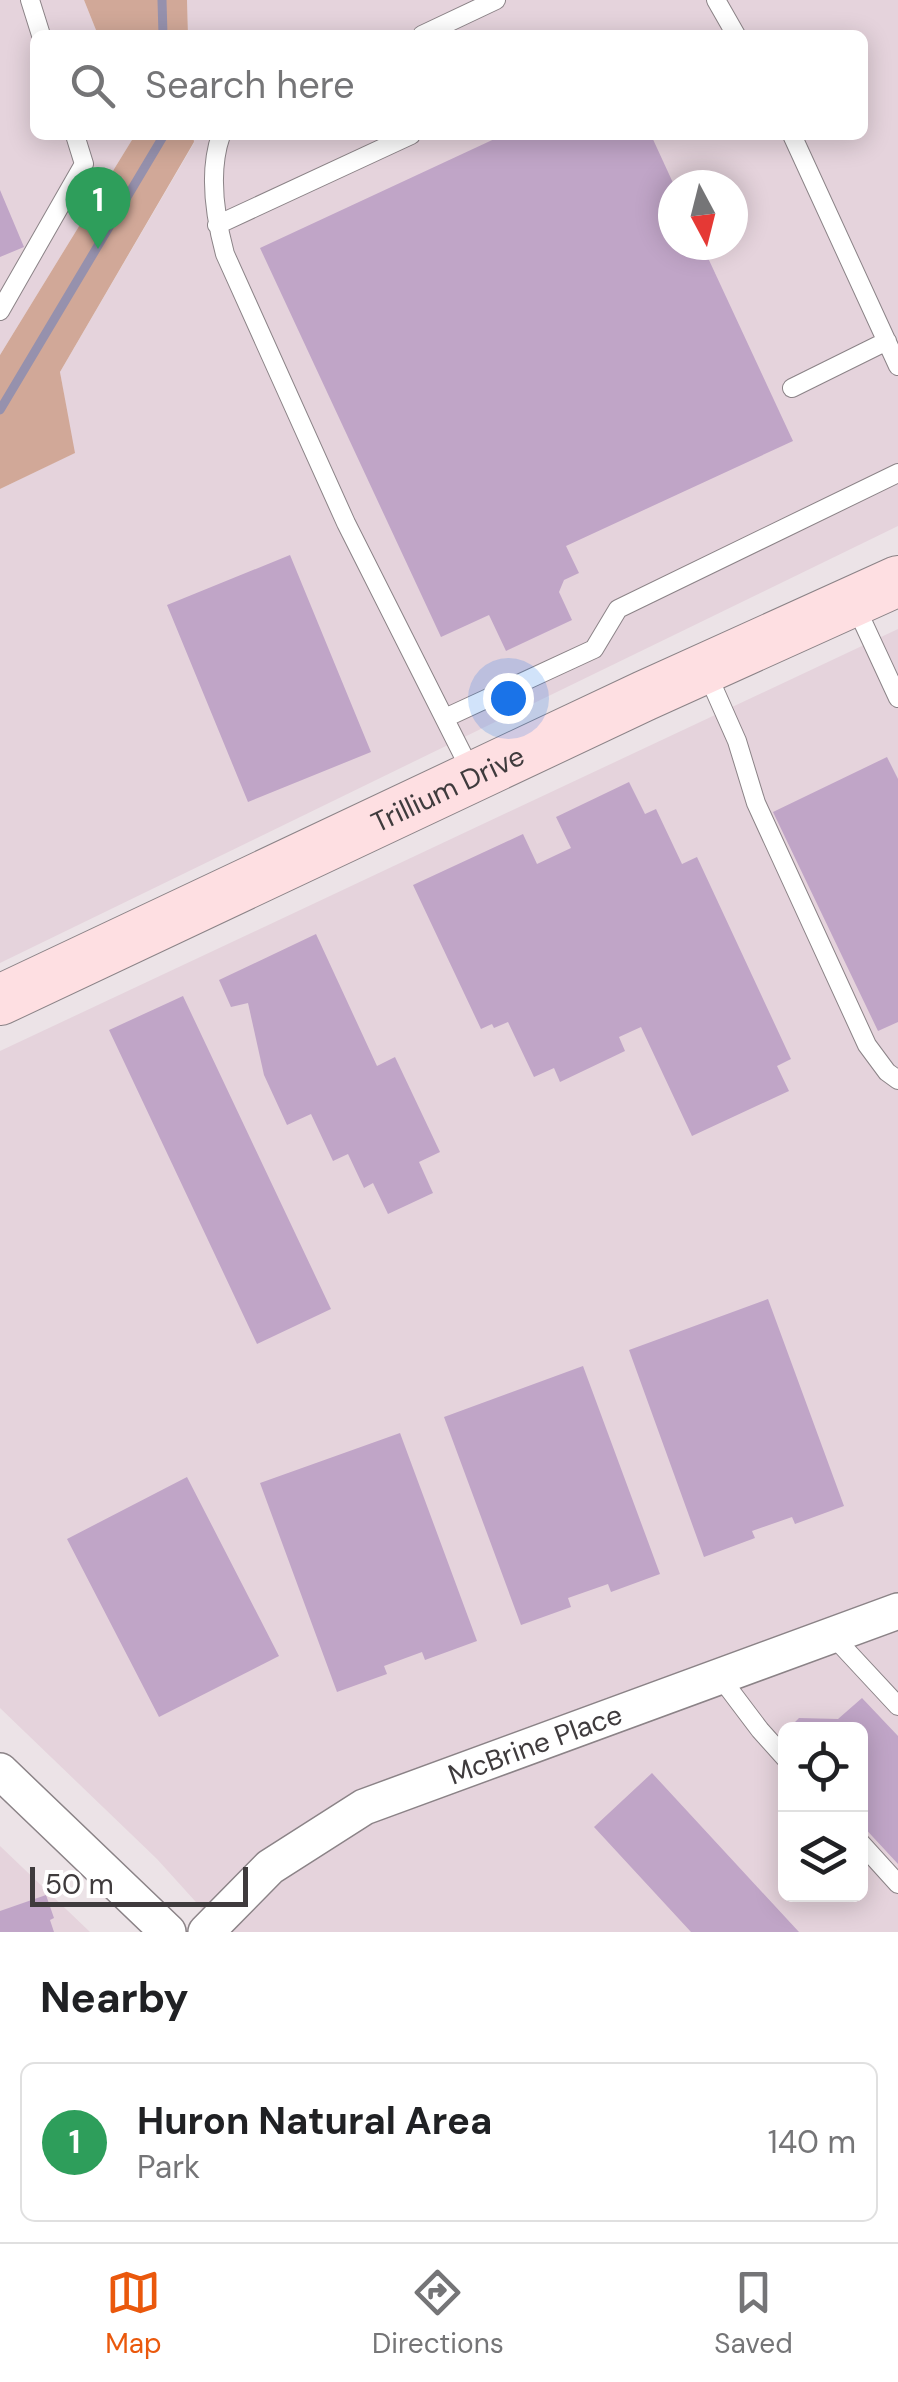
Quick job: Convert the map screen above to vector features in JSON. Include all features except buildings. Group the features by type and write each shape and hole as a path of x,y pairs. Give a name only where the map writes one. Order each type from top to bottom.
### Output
{"street":[{"name":"Trillium Drive","path":"0,1000 898,581"},
{"name":"McBrine Place","path":"206,1932 270,1867 364,1808 897,1612"},
{"path":"0,1771 168,1932"}],"lane":[{"path":"30,0 39,30"},
{"path":"448,30 496,0"},
{"path":"716,0 733,30"},
{"path":"0,311 84,164 76,140"},
{"path":"219,140 214,154 217,225 225,254 338,505 474,776"},
{"path":"217,225 401,140"},
{"path":"794,140 898,366"},
{"path":"792,388 887,341"},
{"path":"445,718 594,649 618,609 898,472"},
{"path":"853,602 898,698"},
{"path":"705,668 737,740 756,804 867,1045 898,1080"},
{"path":"832,1635 898,1706"},
{"path":"720,1676 778,1750"},
{"path":"868,1851 898,1884"}],"shaded area":[{"path":"0,0 84,0 96,30 30,30 30,140 132,140 0,355"},
{"path":"84,0 187,0 188,30 96,30"},
{"path":"187,0 898,0 898,526 0,963 0,489 74,453 60,372 194,140 868,140 868,30 188,30"},
{"path":"132,140 194,140 60,372 75,453 0,489 0,355"},
{"path":"898,629 898,1932 223,1932 157,1859 0,1708 0,1051"},
{"path":"0,1846 90,1932 0,1932"}],"waterway":[{"path":"162,0 163,30"},
{"path":"0,410 161,140"}],"place":[{"name":"Huron Natural Area","path":"98,249"}]}
